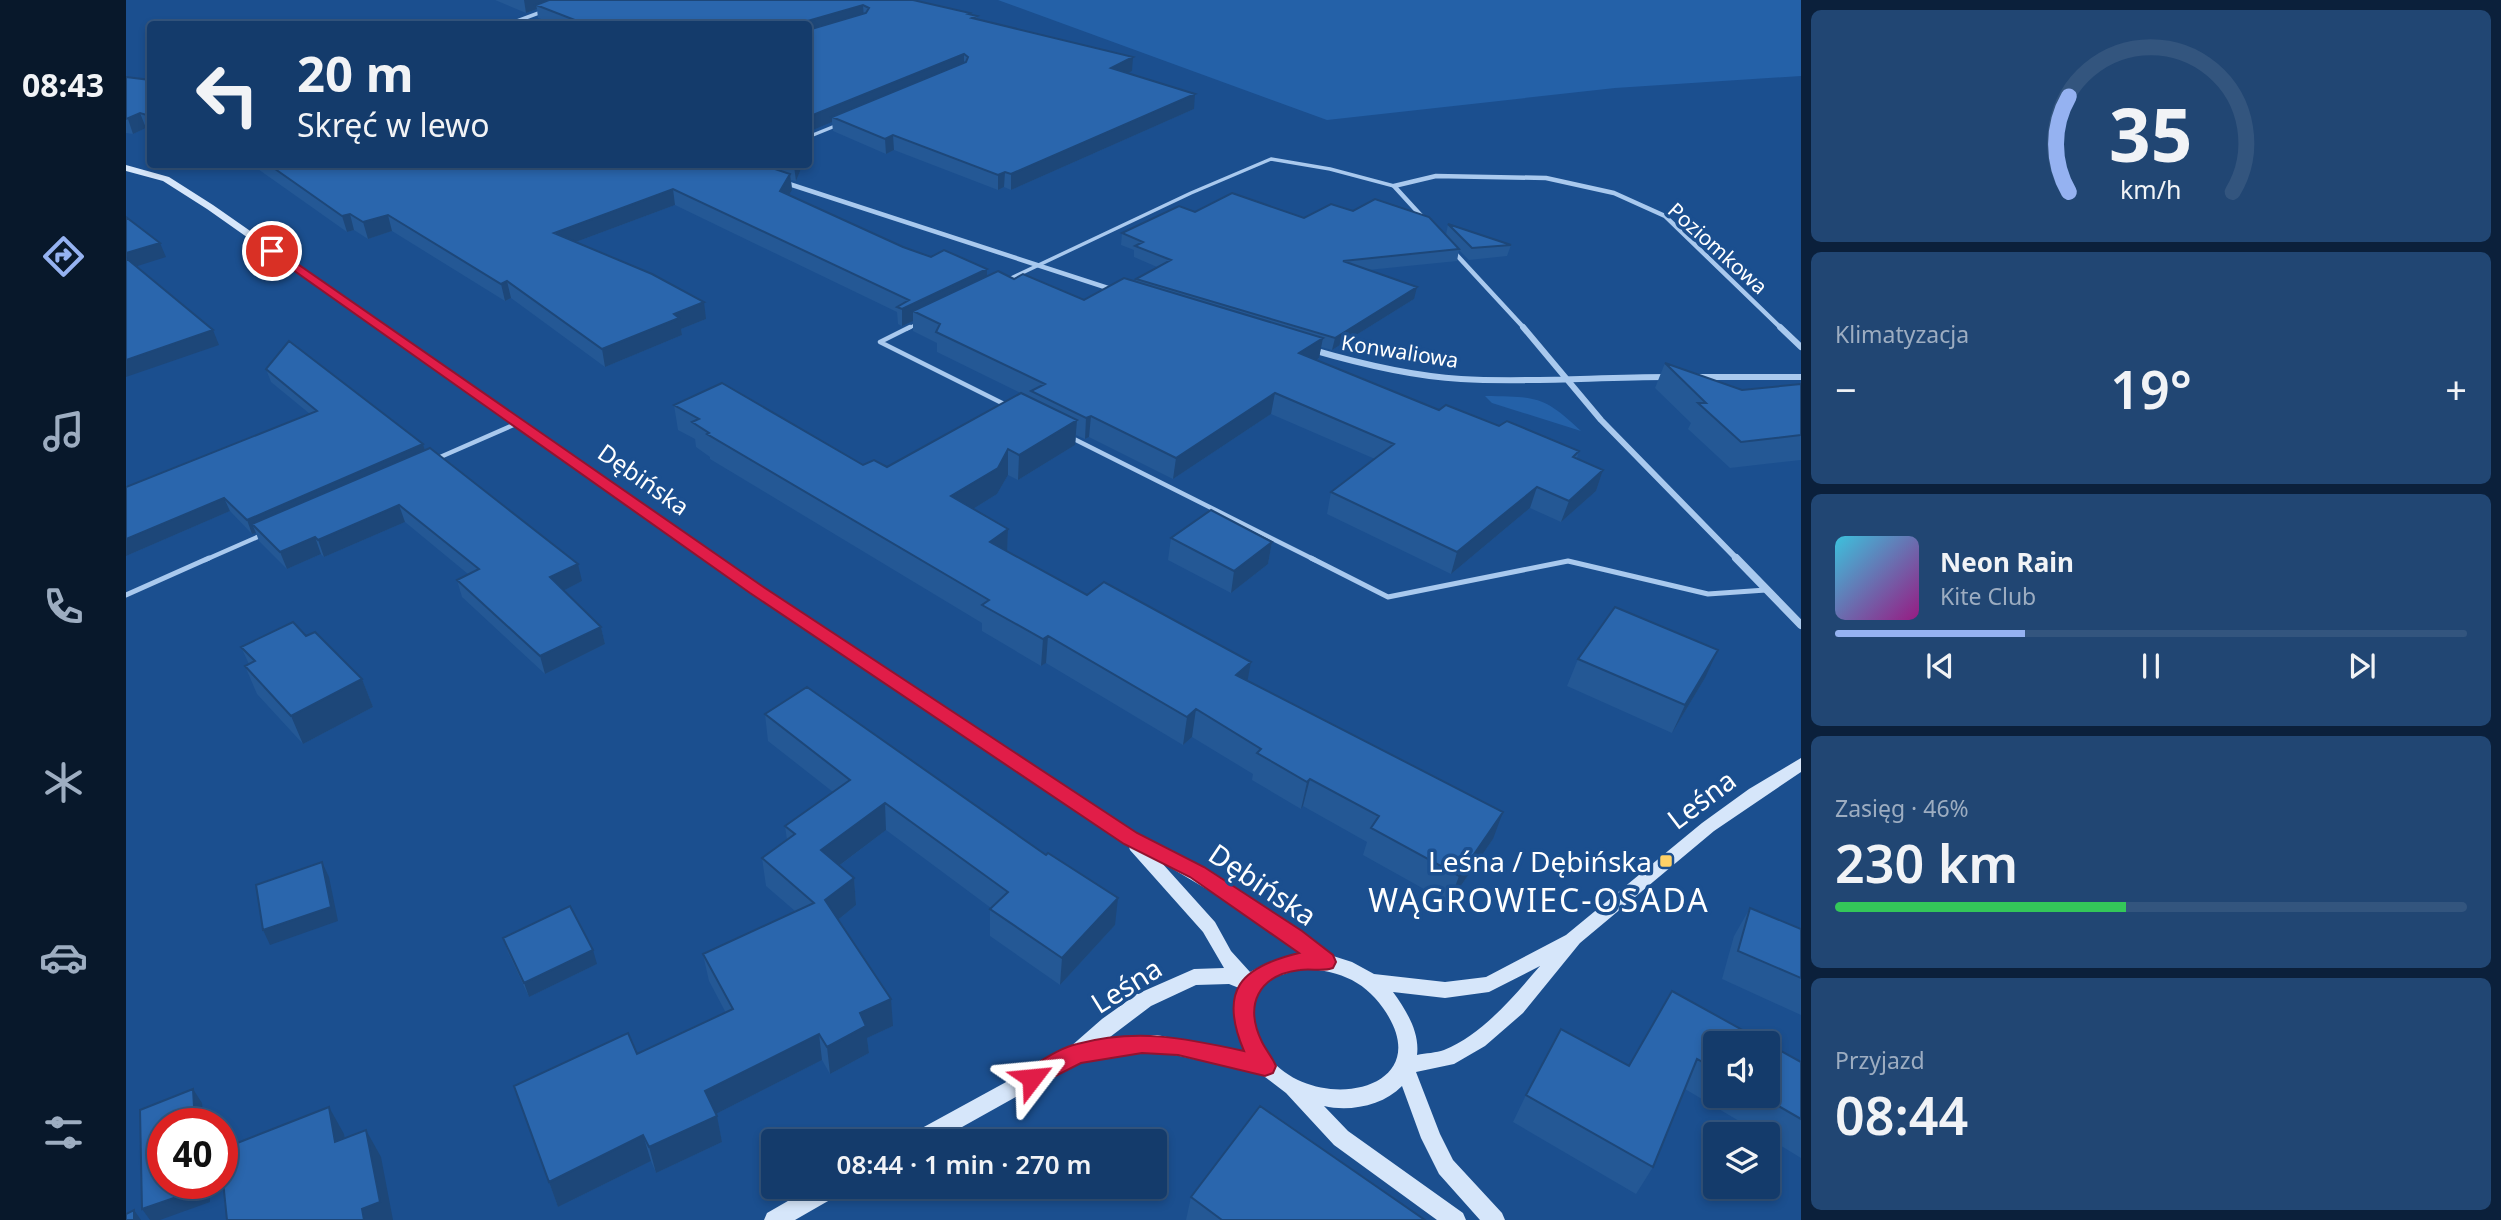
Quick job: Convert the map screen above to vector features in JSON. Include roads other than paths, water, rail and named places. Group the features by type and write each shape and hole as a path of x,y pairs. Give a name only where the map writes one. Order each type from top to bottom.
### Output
{"street":[{"path":"517,21 548,10"},
{"path":"812,135 844,122"},
{"name":"Dębińska","path":"126,168 166,179 188,192 756,589 1130,838 1197,872 1295,937 1325,962"},
{"name":"Poziomkowa","path":"1394,186 1436,176 1546,178 1614,193 1665,216 1801,347"},
{"path":"776,180 1035,267 1126,294"},
{"path":"1394,186 1435,231"},
{"path":"1444,241 1569,379 1601,419 1801,625"},
{"name":"Konwaliowa","path":"1309,349 1361,365 1431,376 1569,379 1671,377"},
{"path":"1684,377 1801,377"},
{"name":"Leśna","path":"1404,1066 1447,1058 1478,1040 1516,1007 1574,938 1708,827 1801,764"},
{"name":"Dębińska","path":"1130,838 1209,927 1225,956 1250,985"},
{"name":"Leśna","path":"1374,982 1445,990 1489,984 1574,938"},
{"path":"1291,1086 1322,1098 1353,1101 1381,1091 1393,1082 1404,1066 1408,1044 1404,1022 1392,1000 1374,982 1350,968 1325,962 1300,961 1278,967 1264,973 1250,985 1245,997 1246,1029 1253,1048 1265,1066 1291,1086 1341,1138 1455,1220"},
{"name":"Leśna","path":"940,1129 1077,1053 1109,1025 1144,1000 1194,977 1230,976 1250,985"},
{"name":"Leśna","path":"1077,1053 1128,1044 1157,1043 1265,1066"},
{"path":"1404,1066 1431,1138 1446,1167 1494,1220"},
{"path":"775,1220 812,1199"}],"lane":[{"path":"998,285 1191,193 1271,159 1330,169 1394,186"},
{"path":"928,319 880,342 1017,411"},
{"path":"429,462 518,423"},
{"path":"1066,435 1388,597 1568,561 1708,594 1766,590"},
{"path":"126,595 265,534"}],"place":[{"name":"Leśna / Dębińska","path":"1666,861"}],"district":[{"name":"WĄGROWIEC-OSADA","path":"1539,899"}]}
